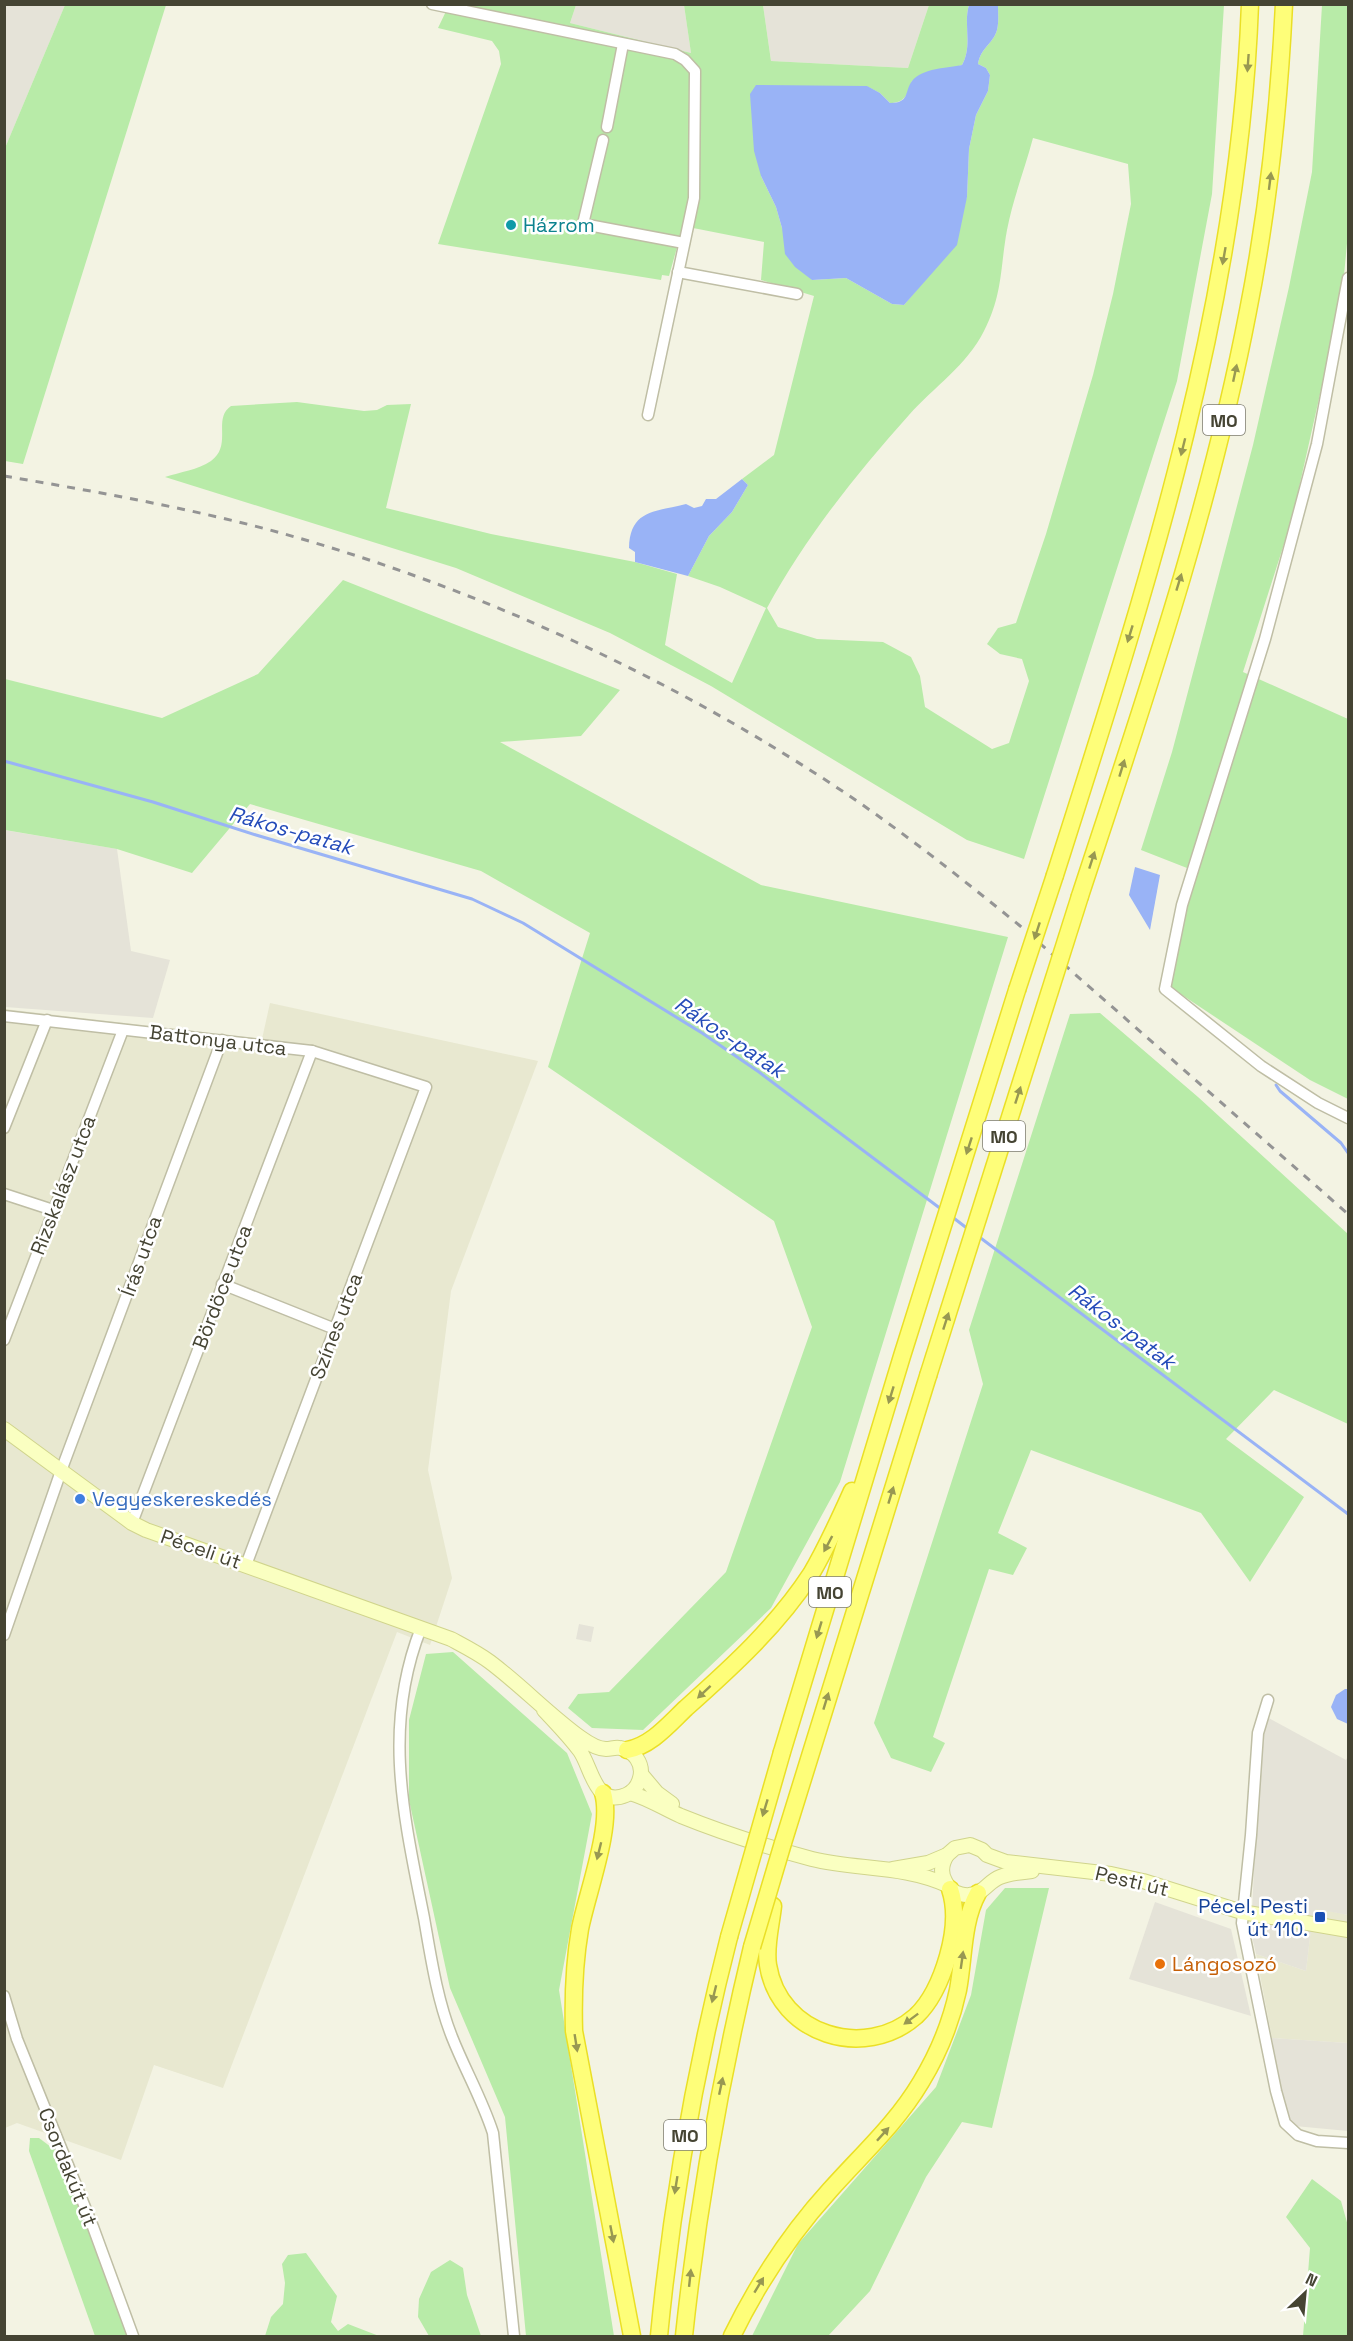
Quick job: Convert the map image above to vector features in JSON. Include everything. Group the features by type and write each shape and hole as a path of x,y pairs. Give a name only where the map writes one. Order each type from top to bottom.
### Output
{"highway":[{"name":"M0","path":"658,2337 669,2235 685,2132 712,2000 729,1937 782,1752 902,1356 1144,590 1201,376 1226,251 1242,134 1250,4"},
{"name":"M0","path":"684,2337 695,2241 711,2136 752,1947 928,1376 1186,558 1231,389 1248,313 1267,200 1281,77 1284,4"},
{"path":"627,1750 640,1746 659,1732 744,1655 786,1608 828,1544 879,1433"},
{"path":"603,1793 604,1828 582,1918 575,1962 574,2031 632,2337"},
{"path":"783,1843 767,1950 768,1966 779,1996 797,2018 808,2026 835,2037 862,2039 891,2031 908,2022 928,2002 940,1980 950,1949 954,1906 948,1887"},
{"path":"732,2337 756,2289 787,2242 831,2188 897,2117 930,2067 953,2010 961,1973 968,1920 983,1888"}],"main road":[{"name":"Péceli út","path":"4,1429 132,1523 451,1639 474,1651 504,1673 544,1710"},
{"path":"544,1710 580,1751 596,1788 603,1793 617,1797 630,1793 636,1788 641,1774"},
{"path":"544,1710 589,1743 607,1749 627,1750 637,1760 641,1774 657,1793 702,1823"},
{"path":"591,1772 596,1758 607,1749"},
{"path":"630,1793 736,1837 813,1859 892,1869 933,1878 962,1895 983,1888 1005,1875 1055,1868"},
{"path":"892,1869 928,1863 947,1855 955,1848 970,1845 1006,1862 1055,1868"},
{"path":"947,1855 942,1865 942,1872 948,1887"},
{"path":"983,1888 992,1869 987,1855"},
{"name":"Pesti út","path":"1055,1868 1096,1871 1143,1881 1242,1912 1348,1930"}],"street":[{"path":"432,4 675,54 686,60 694,71 694,198 648,415"},
{"path":"607,127 623,44"},
{"path":"603,140 584,224 684,243"},
{"path":"678,272 797,294"},
{"path":"1348,278 1317,444 1265,639 1182,905 1165,990 1261,1066 1348,1118"},
{"name":"Battonya utca","path":"4,1016 312,1051 426,1087"},
{"path":"4,1128 47,1020"},
{"name":"Rizskalász utca","path":"4,1340 123,1030"},
{"name":"Írás utca","path":"4,1635 61,1471 222,1040"},
{"name":"Bördöce utca","path":"132,1523 312,1051"},
{"name":"Színes utca","path":"246,1565 426,1087"},
{"path":"4,1194 54,1210"},
{"path":"222,1284 335,1329"},
{"path":"421,1628 413,1647 399,1709 399,1770 404,1815 440,2001 452,2037 484,2106 493,2133 514,2337"},
{"path":"1268,1700 1258,1733 1242,1923 1276,2091 1285,2123 1298,2135 1317,2141 1348,2143"},
{"name":"Csordakút út","path":"4,1996 17,2039 93,2227 133,2337"}],"shaded area":[{"path":"5,5 65,5 5,148"},
{"path":"576,5 684,5 691,53 570,23"},
{"path":"763,5 929,5 908,68 771,61"},
{"path":"4,830 117,849 131,951 170,960 153,1018 5,1007"},
{"path":"270,1003 538,1061 451,1291 428,1470 452,1578 430,1645 397,1632 223,2088 154,2065 121,2160 17,2123 5,2128 5,1009 262,1039"},
{"path":"579,1624 594,1627 591,1642 576,1639"},
{"path":"1265,1716 1346,1760 1348,1756 1348,1915 1316,1909 1306,1971 1256,1954 1251,1932 1260,1744"},
{"path":"1155,1902 1231,1929 1251,2016 1129,1979"},
{"path":"1316,1908 1348,1915 1348,2043 1272,2038 1256,1954 1306,1971"},
{"path":"1272,2038 1348,2043 1348,2131 1284,2125"}],"green space":[{"path":"65,5 166,5 23,464 5,461 5,148"},
{"path":"449,5 576,5 570,23 691,53 684,5 763,5 771,61 908,68 929,5 969,5 967,50 962,65 912,81 905,97 895,103 890,103 880,93 866,86 814,87 761,176 776,207 782,228 812,280 846,278 892,304 904,305 928,276 967,197 969,149 976,115 988,91 990,75 986,68 978,64 982,53 997,30 998,5 1224,5 1212,194 1177,381 1024,859 967,840 711,686 610,633 456,568 165,477 200,467 217,455 221,447 223,418 231,406 297,402 364,411 377,410 387,405 411,404 386,508 491,534 635,562 677,574 665,645 732,683 766,608 720,587 688,576 709,536 732,512 748,485 742,479 774,455 814,296 761,280 764,242 683,226 669,276 662,275 661,280 438,244 501,64 499,51 492,41 438,28","holes":["1033,138 1128,164 1131,204 1113,294 1093,375 1046,534 1016,623 998,628 987,644 1000,654 1022,659 1029,681 1009,743 992,749 925,707 920,676 911,657 883,642 817,639 778,627 767,608 798,557 851,484 909,415 969,355 984,331 995,305 1010,218"]},
{"path":"1322,5 1348,5 1348,233 1342,296 1292,519 1243,672 1348,719 1348,1099 1310,1080 1164,983 1187,868 1141,850 1172,752 1253,445 1289,287 1312,172"},
{"path":"343,580 620,690 581,736 500,742 761,885 1008,937 840,1482 771,1608 643,1730 592,1728 568,1708 578,1694 609,1692 726,1572 812,1327 774,1221 548,1067 590,933 481,871 250,804 192,873 117,849 5,830 5,679 162,718 258,674"},
{"path":"1100,1013 1198,1097 1348,1234 1348,1424 1274,1390 1226,1439 1304,1497 1250,1582 1201,1513 1031,1450 998,1533 1027,1548 1013,1575 989,1569 933,1737 945,1743 931,1772 891,1758 874,1723 983,1384 969,1330 1070,1014"},
{"path":"453,1652 567,1753 592,1814 559,1990 614,2336 526,2336 505,2117 450,1988 409,1800 409,1720 426,1654"},
{"path":"1005,1888 1049,1888 992,2128 962,2122 926,2177 870,2291 828,2336 752,2336 798,2244 936,2087 971,1995 986,1910"},
{"path":"30,2138 39,2138 55,2150 90,2224 129,2336 95,2336 29,2151"},
{"path":"1312,2179 1341,2201 1348,2226 1348,2336 1303,2336 1310,2248 1286,2217"},
{"path":"306,2253 337,2296 331,2322 338,2331 348,2324 379,2336 265,2336 271,2317 283,2304 285,2283 282,2264 288,2255"},
{"path":"450,2260 463,2268 467,2295 481,2336 429,2336 418,2317 419,2299 431,2272"}],"water":[{"path":"969,5 998,5 998,20 995,35 982,53 978,64 986,68 990,75 988,91 976,115 969,149 967,197 957,245 904,305 892,304 846,278 812,280 795,267 785,254 782,228 776,207 761,176 754,151 750,94 756,85 867,86 880,93 890,103 901,101 906,96 912,81 922,73 962,65 967,50"},
{"path":"742,479 748,485 732,512 709,536 688,576 635,562 635,552 629,548 634,526 640,519 655,511 686,504 694,508 702,506 706,499 716,499"},
{"path":"1135,867 1160,875 1150,930 1129,895"},
{"path":"1348,1689 1348,1724 1337,1719 1331,1707 1336,1695"}],"waterway":[{"name":"Rákos-patak","path":"4,761 153,802 472,899 523,923 702,1033 759,1072 941,1209"},
{"path":"1276,1085 1280,1091 1341,1143 1348,1153"},
{"name":"Rákos-patak","path":"951,1216 968,1229"},
{"name":"Rákos-patak","path":"978,1236 1348,1514"}],"railway":[{"path":"4,476 204,514 270,530 347,553 424,579 500,609 648,677 720,716 790,757 857,801 979,893 1019,925 1348,1214"}],"place":[{"name":"Házrom","path":"511,225"},
{"name":"Vegyeskereskedés","path":"80,1499"},
{"name":"Pécel, Pesti út 110.","path":"1320,1917"},
{"name":"Lángosozó","path":"1160,1964"}]}
